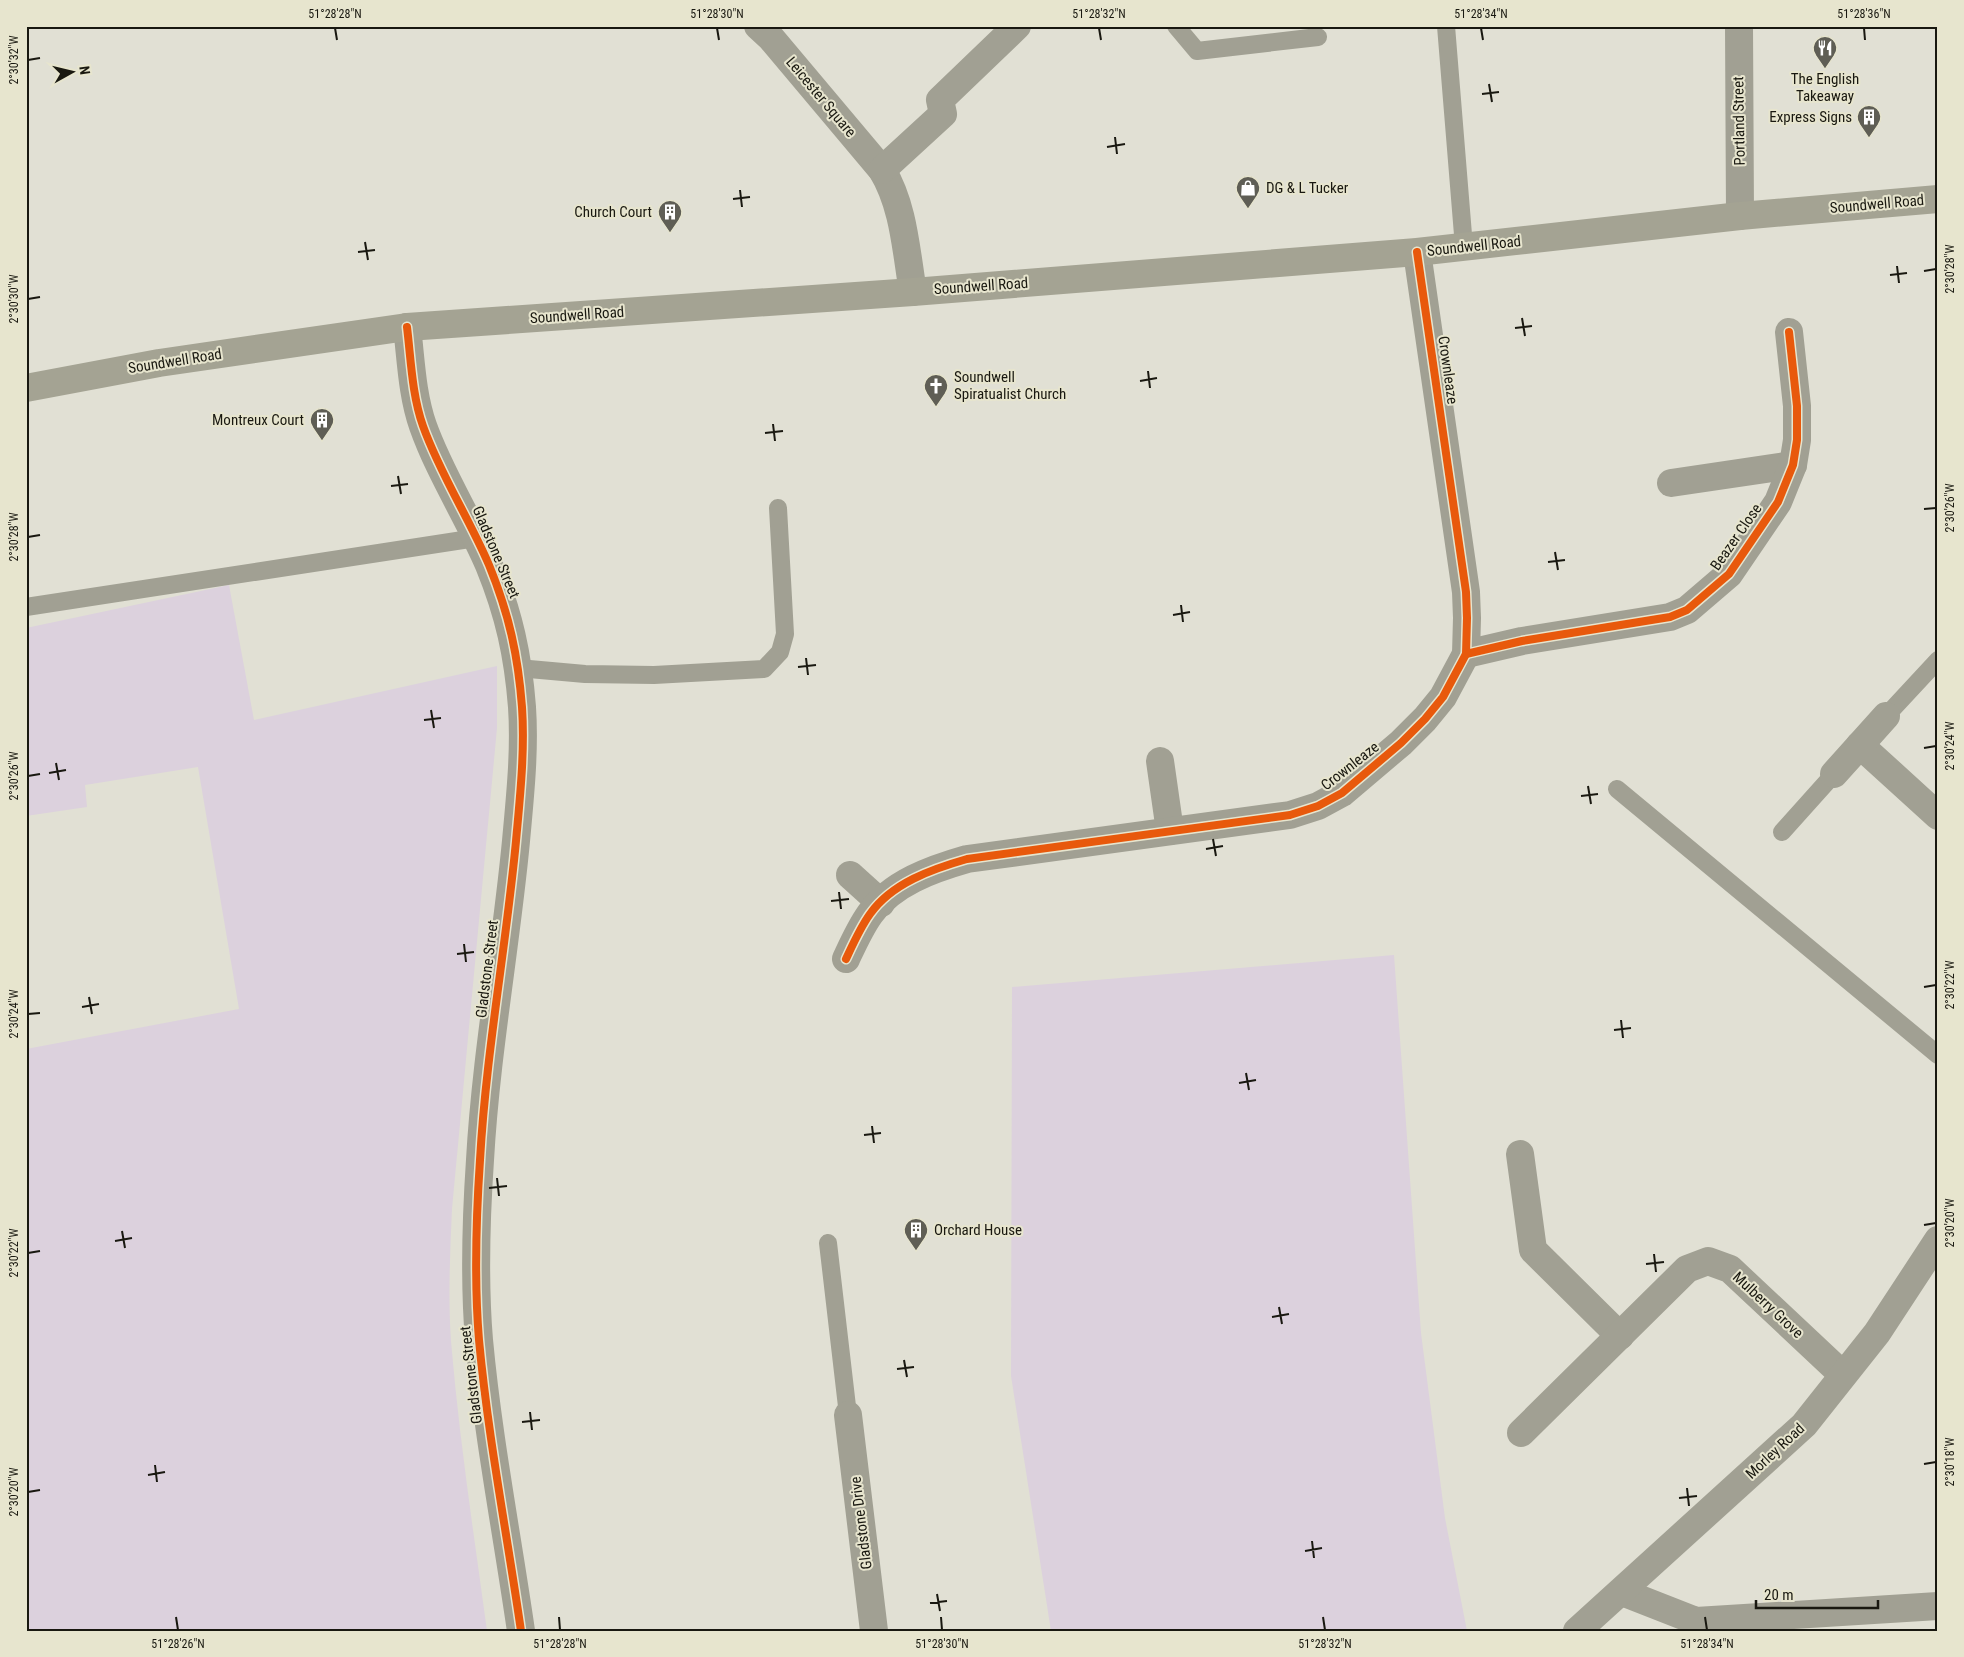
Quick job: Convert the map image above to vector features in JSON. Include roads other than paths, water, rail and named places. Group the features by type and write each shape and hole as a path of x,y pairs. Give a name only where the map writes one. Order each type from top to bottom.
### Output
{"main road":[{"name":"Soundwell Road","path":"26,388 159,363 407,328 912,292 1417,252 1740,216 1938,199"}],"street":[{"name":"Leicester Square","path":"758,26 771,38 882,170 890,183 897,204 912,292"},
{"path":"882,170 943,114 940,100 1017,26"},
{"name":"Portland Street","path":"1739,26 1740,216"},
{"name":"Crownleaze","path":"846,959 871,912 881,902 911,880 936,868 967,859 1290,814 1318,806 1342,794 1425,720 1443,697 1466,654 1467,618 1466,592 1417,252"},
{"name":"Gladstone Street","path":"407,328 416,399 423,425 489,566 509,620 518,668 522,713 518,816 513,873 486,1084 480,1156 477,1260 479,1339 521,1631"},
{"name":"Beazer Close","path":"1466,654 1522,641 1670,617 1687,610 1730,574 1778,502 1793,465 1797,406 1789,332"},
{"path":"1671,484 1793,465"},
{"path":"1834,774 1886,716"},
{"path":"1860,745 1938,816"},
{"path":"1160,762 1170,831"},
{"path":"850,875 881,902"},
{"path":"1520,1154 1533,1250 1620,1336"},
{"name":"Morley Road","path":"1577,1631 1804,1425 1877,1333 1938,1240"},
{"name":"Mulberry Grove","path":"1522,1433 1687,1269 1708,1261 1730,1268 1843,1375"},
{"name":"Gladstone Drive","path":"848,1415 874,1631"},
{"path":"1622,1592 1696,1621 1938,1606"}],"lane":[{"path":"1176,26 1197,51 1318,36"},
{"path":"1446,26 1464,247"},
{"path":"518,668 585,674 654,675 764,668 780,652 785,634 778,508"},
{"path":"26,607 476,538"},
{"path":"1886,716 1938,660"},
{"path":"1782,832 1834,774"},
{"path":"1617,789 1938,1055"},
{"path":"828,1243 848,1415"}],"place":[{"name":"The English Takeaway","path":"1825,69"},
{"name":"Express Signs","path":"1869,138"},
{"name":"DG & L Tucker","path":"1248,209"},
{"name":"Church Court","path":"670,233"},
{"name":"Soundwell Spiratualist Church","path":"936,407"},
{"name":"Montreux Court","path":"322,441"},
{"name":"Orchard House","path":"916,1251"}]}
